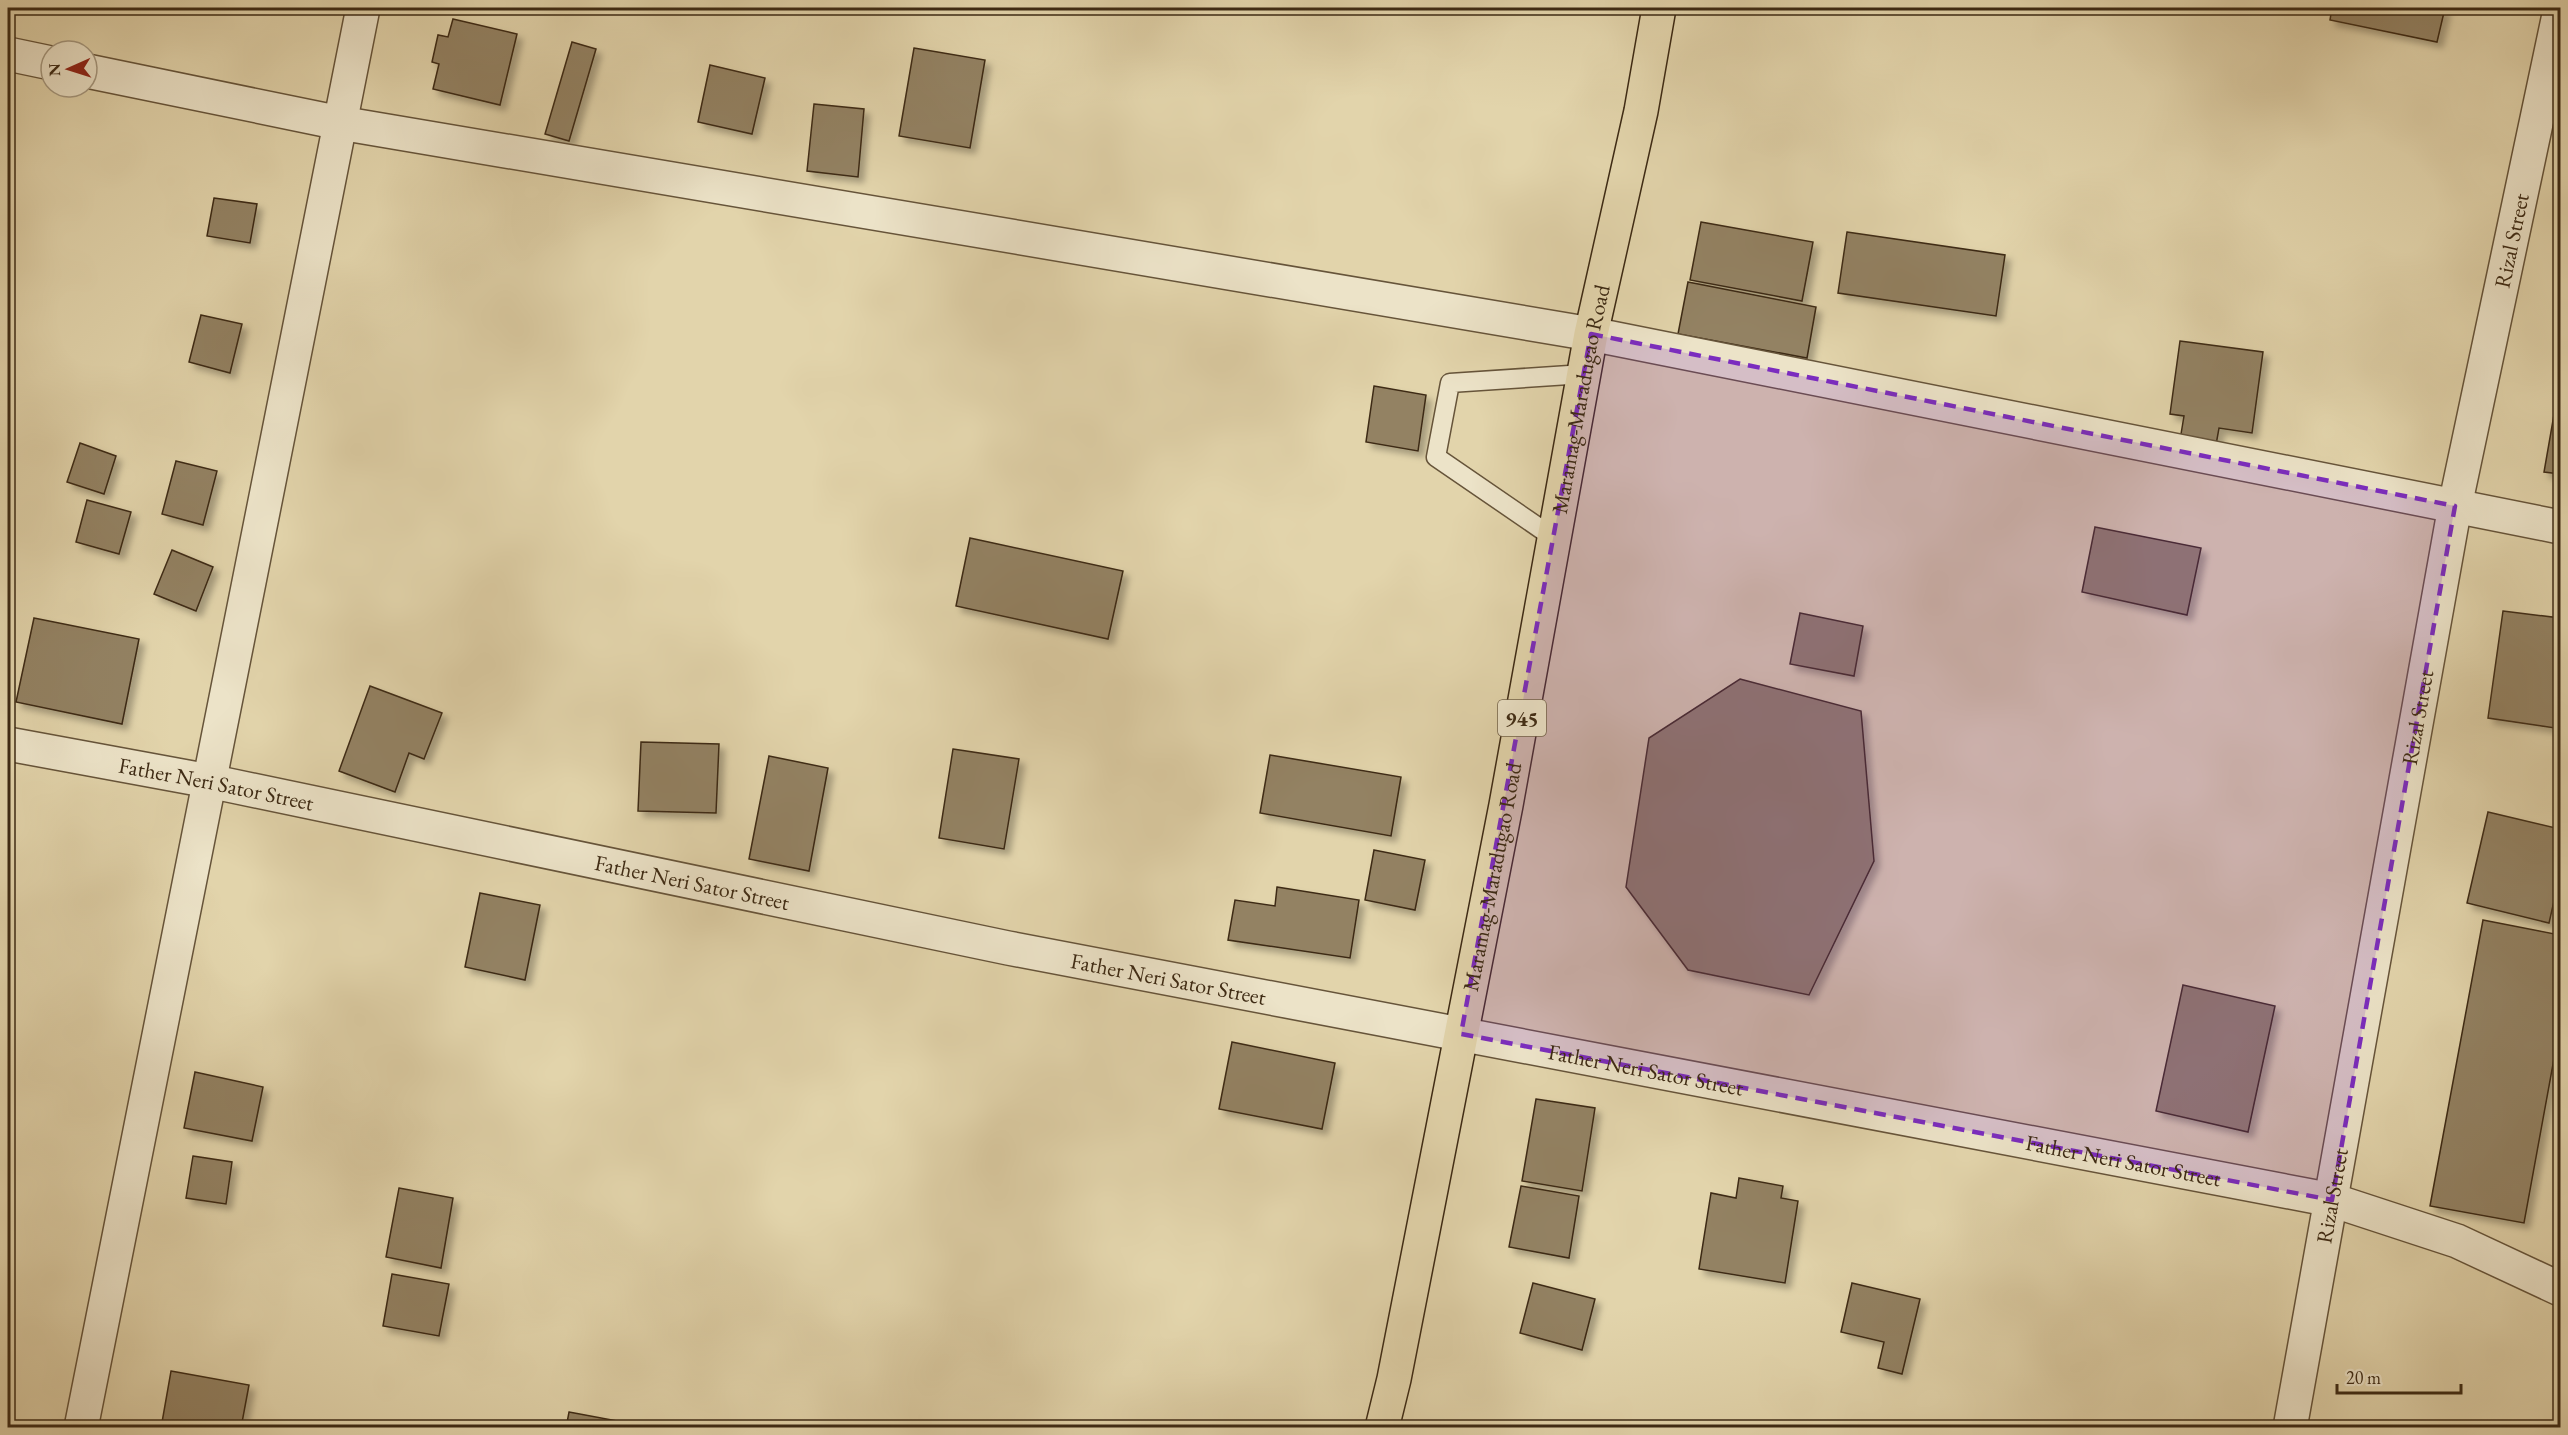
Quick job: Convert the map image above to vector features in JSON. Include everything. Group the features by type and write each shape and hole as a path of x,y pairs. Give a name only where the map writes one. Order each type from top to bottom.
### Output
{"main road":[{"name":"Maramag-Maradugao Road","path":"1382,1428 1394,1379 1506,805 1591,334 1641,111 1659,8"}],"street":[{"path":"81,1428 363,8"},
{"name":"Rizal Street","path":"2290,1428 2455,506 2560,10"},
{"path":"8,54 39,60"},
{"path":"99,73 340,123 1591,334 2560,527"},
{"name":"Father Neri Sator Street","path":"8,744 208,781 1008,948 2332,1200 2457,1240 2560,1289"}],"lane":[{"path":"1554,538 1436,457 1450,383 1584,374"}],"highlighted area":[{"path":"1591,334 2455,506 2332,1200 1461,1034"}],"building":[{"path":"2332,8 2445,8 2437,42 2330,20"},
{"path":"453,19 517,34 500,105 433,89 439,64 432,62 438,35 448,37"},
{"path":"572,42 596,49 569,141 545,134"},
{"path":"914,48 985,60 970,148 899,136"},
{"path":"710,65 765,78 752,134 698,122"},
{"path":"814,104 864,109 858,177 807,171"},
{"path":"214,198 257,204 250,243 207,236"},
{"path":"1701,222 1813,242 1802,301 1690,280"},
{"path":"1847,232 2005,255 1996,316 1838,293"},
{"path":"1688,282 1816,307 1807,358 1678,334"},
{"path":"201,315 242,324 230,373 189,362"},
{"path":"2180,341 2263,352 2252,433 2219,428 2216,445 2180,440 2184,416 2170,414"},
{"path":"1374,386 1426,395 1418,451 1366,442"},
{"path":"2556,403 2560,403 2560,474 2544,472"},
{"path":"80,443 116,456 104,494 67,482"},
{"path":"176,461 217,471 203,525 162,514"},
{"path":"87,500 131,512 119,554 76,542"},
{"path":"2095,527 2201,548 2187,615 2082,592"},
{"path":"970,538 1123,571 1108,639 956,606"},
{"path":"172,550 213,567 196,611 154,594"},
{"path":"2503,611 2560,618 2560,686 2555,728 2488,718"},
{"path":"1800,613 1863,626 1854,676 1790,664"},
{"path":"34,618 139,639 122,724 16,702"},
{"path":"1740,679 1861,711 1874,861 1809,995 1688,970 1626,887 1649,738"},
{"path":"370,686 442,713 424,759 409,753 395,792 339,771"},
{"path":"641,742 719,744 716,813 638,811"},
{"path":"953,749 1019,759 1004,849 939,838"},
{"path":"1270,755 1401,777 1391,836 1260,813"},
{"path":"769,756 828,768 809,871 749,859"},
{"path":"2488,812 2560,829 2560,875 2549,923 2467,903"},
{"path":"1374,850 1425,860 1415,910 1365,900"},
{"path":"1277,887 1359,900 1350,958 1228,940 1235,900 1275,906"},
{"path":"480,893 540,905 525,980 465,967"},
{"path":"2483,920 2560,935 2560,1026 2524,1223 2430,1206"},
{"path":"2183,985 2275,1006 2248,1132 2156,1111"},
{"path":"1232,1042 1335,1063 1322,1129 1219,1109"},
{"path":"195,1072 263,1087 252,1141 184,1128"},
{"path":"1536,1099 1595,1108 1582,1191 1522,1181"},
{"path":"193,1156 232,1162 226,1204 186,1198"},
{"path":"1739,1178 1783,1186 1781,1198 1798,1201 1785,1283 1699,1269 1711,1193 1736,1198"},
{"path":"1521,1186 1579,1196 1569,1258 1509,1247"},
{"path":"399,1188 453,1198 441,1268 386,1257"},
{"path":"392,1274 449,1284 439,1336 383,1326"},
{"path":"1533,1283 1595,1299 1582,1350 1520,1333"},
{"path":"1852,1283 1920,1299 1902,1374 1878,1368 1884,1342 1841,1332"},
{"path":"171,1371 249,1385 241,1428 161,1428"},
{"path":"569,1412 623,1422 622,1428 566,1428"}]}
